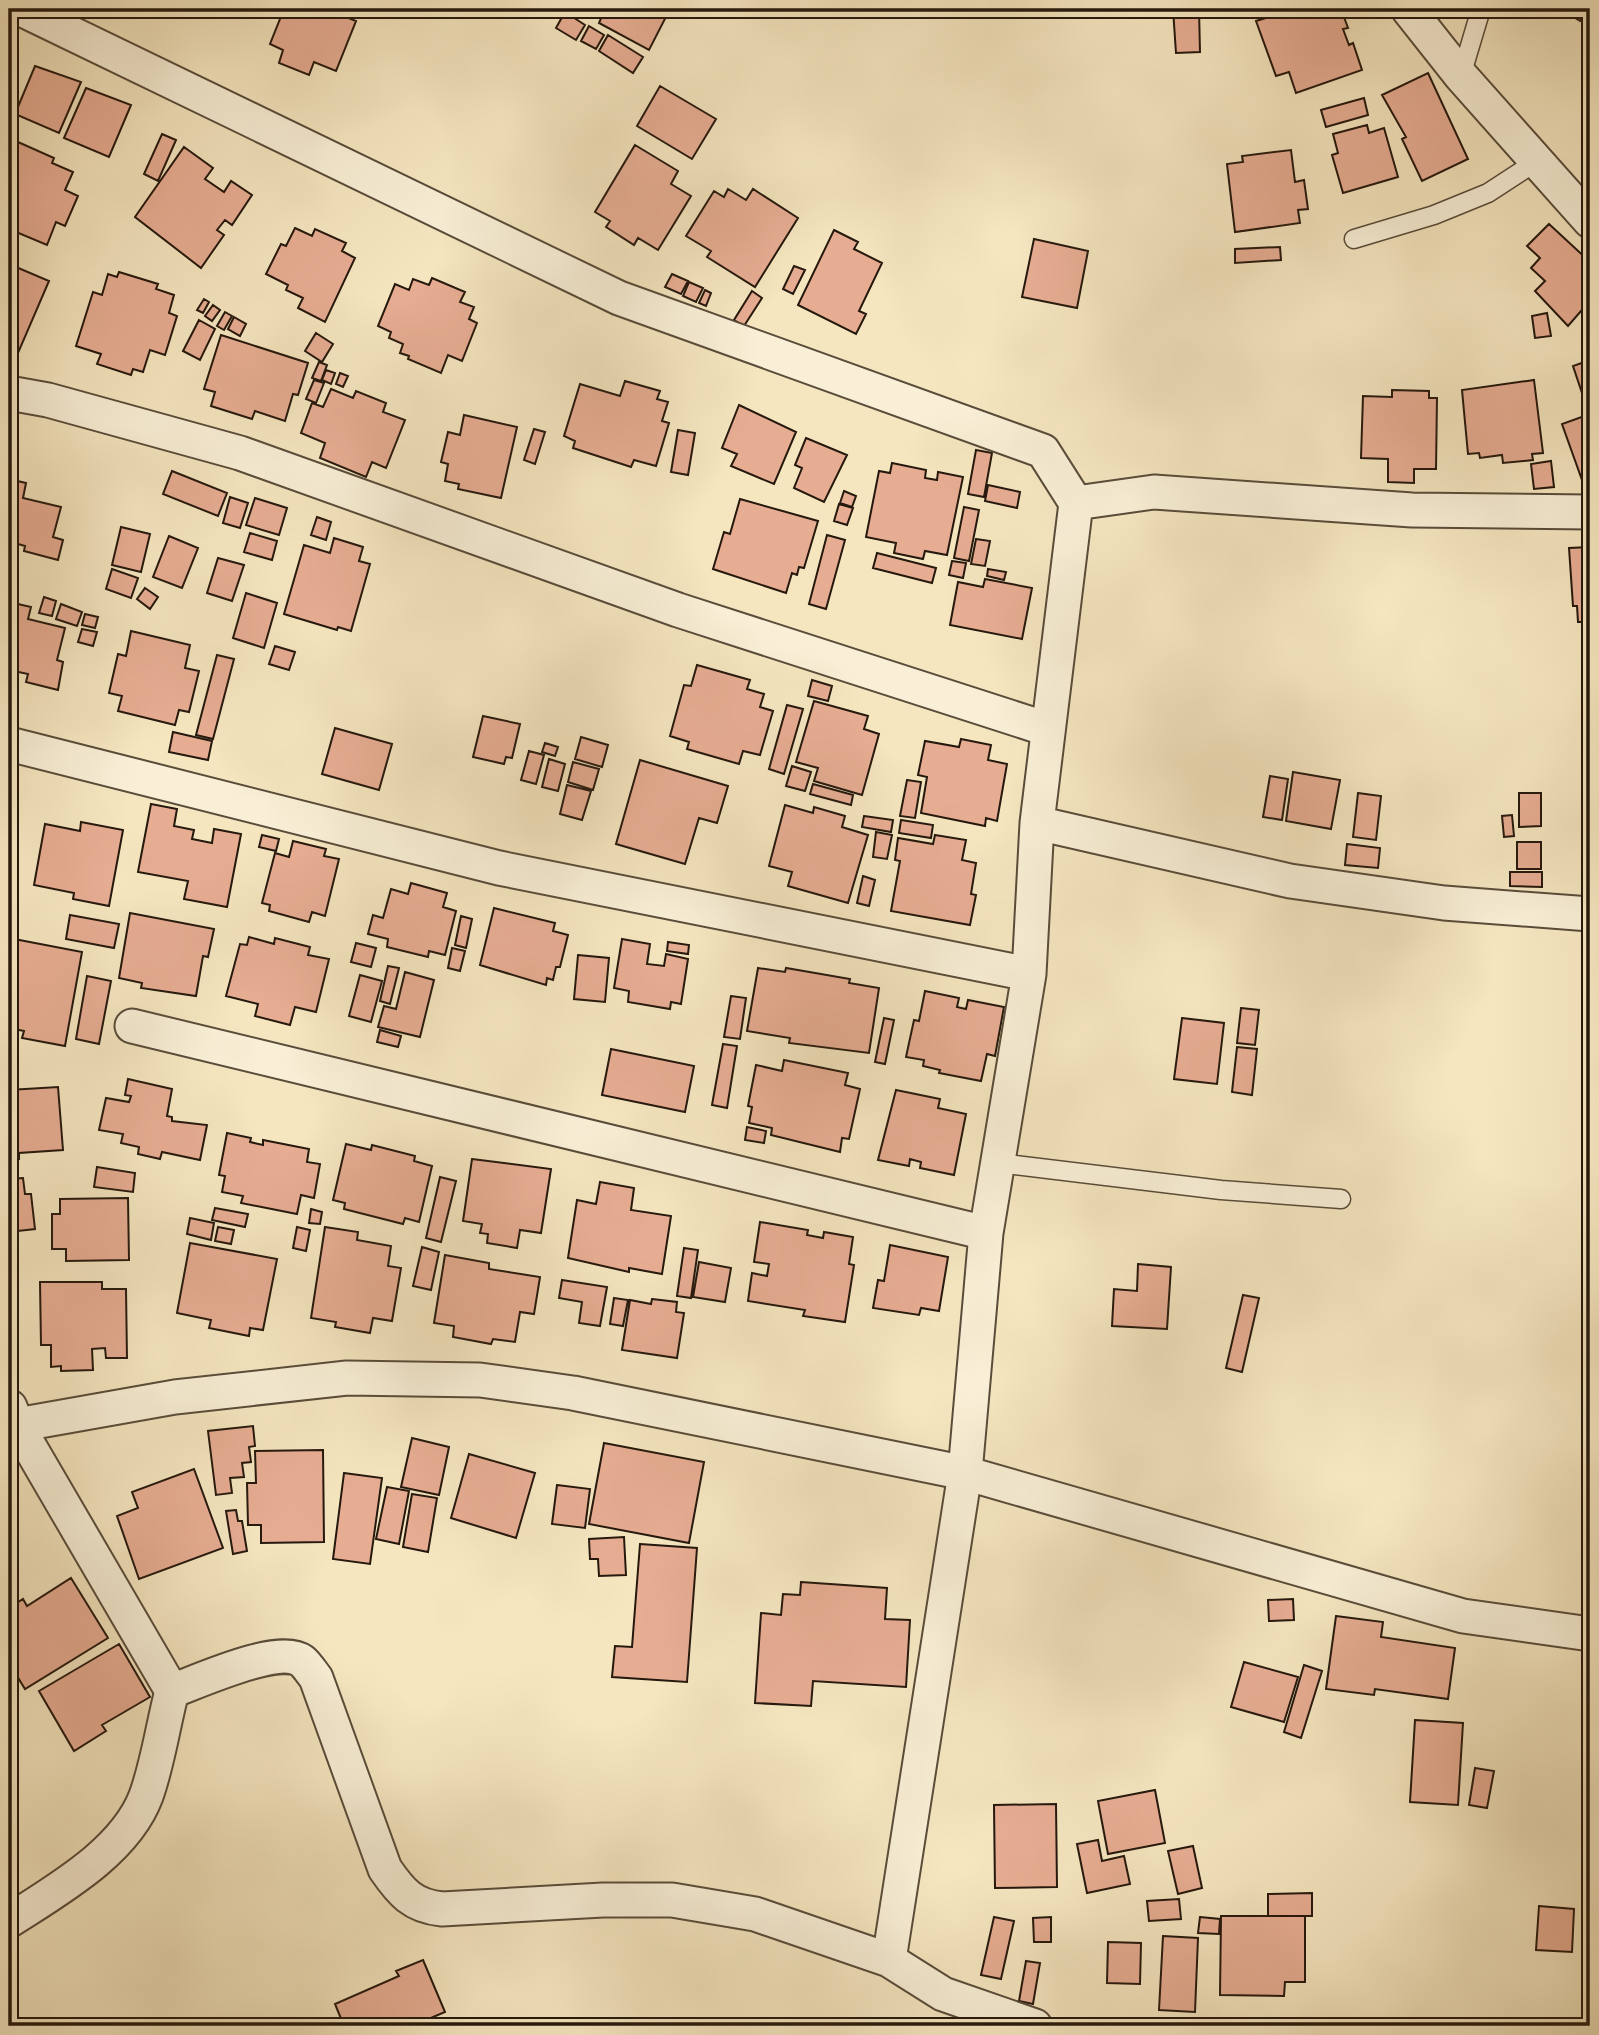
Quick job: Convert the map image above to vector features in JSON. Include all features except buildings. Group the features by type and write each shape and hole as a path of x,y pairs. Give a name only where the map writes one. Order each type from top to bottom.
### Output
{"street":[{"path":"20,9 619,298 1043,451 1076,503 1037,823 1029,974 986,1233 965,1473 889,1960"},
{"path":"1408,9 1461,76 1590,221"},
{"path":"9,393 48,400 240,453 678,610 1047,729"},
{"path":"1076,503 1154,492 1412,510 1590,512"},
{"path":"9,744 499,868 1029,974"},
{"path":"1037,823 1290,881 1444,903 1590,914"},
{"path":"132,1026 986,1233"},
{"path":"9,1921 73,1880 113,1847 145,1798 172,1691 13,1415 347,1378 480,1380 573,1393 965,1473 1463,1616 1590,1634"},
{"path":"172,1691 259,1661 283,1656 301,1660 316,1678 385,1869 403,1895 421,1907 442,1909 603,1899 672,1900 755,1914 889,1960 943,1994 1035,2026"}],"lane":[{"path":"1461,76 1481,9"},
{"path":"1354,239 1434,215 1488,193 1537,161"},
{"path":"998,1163 1221,1190 1341,1199"}]}
